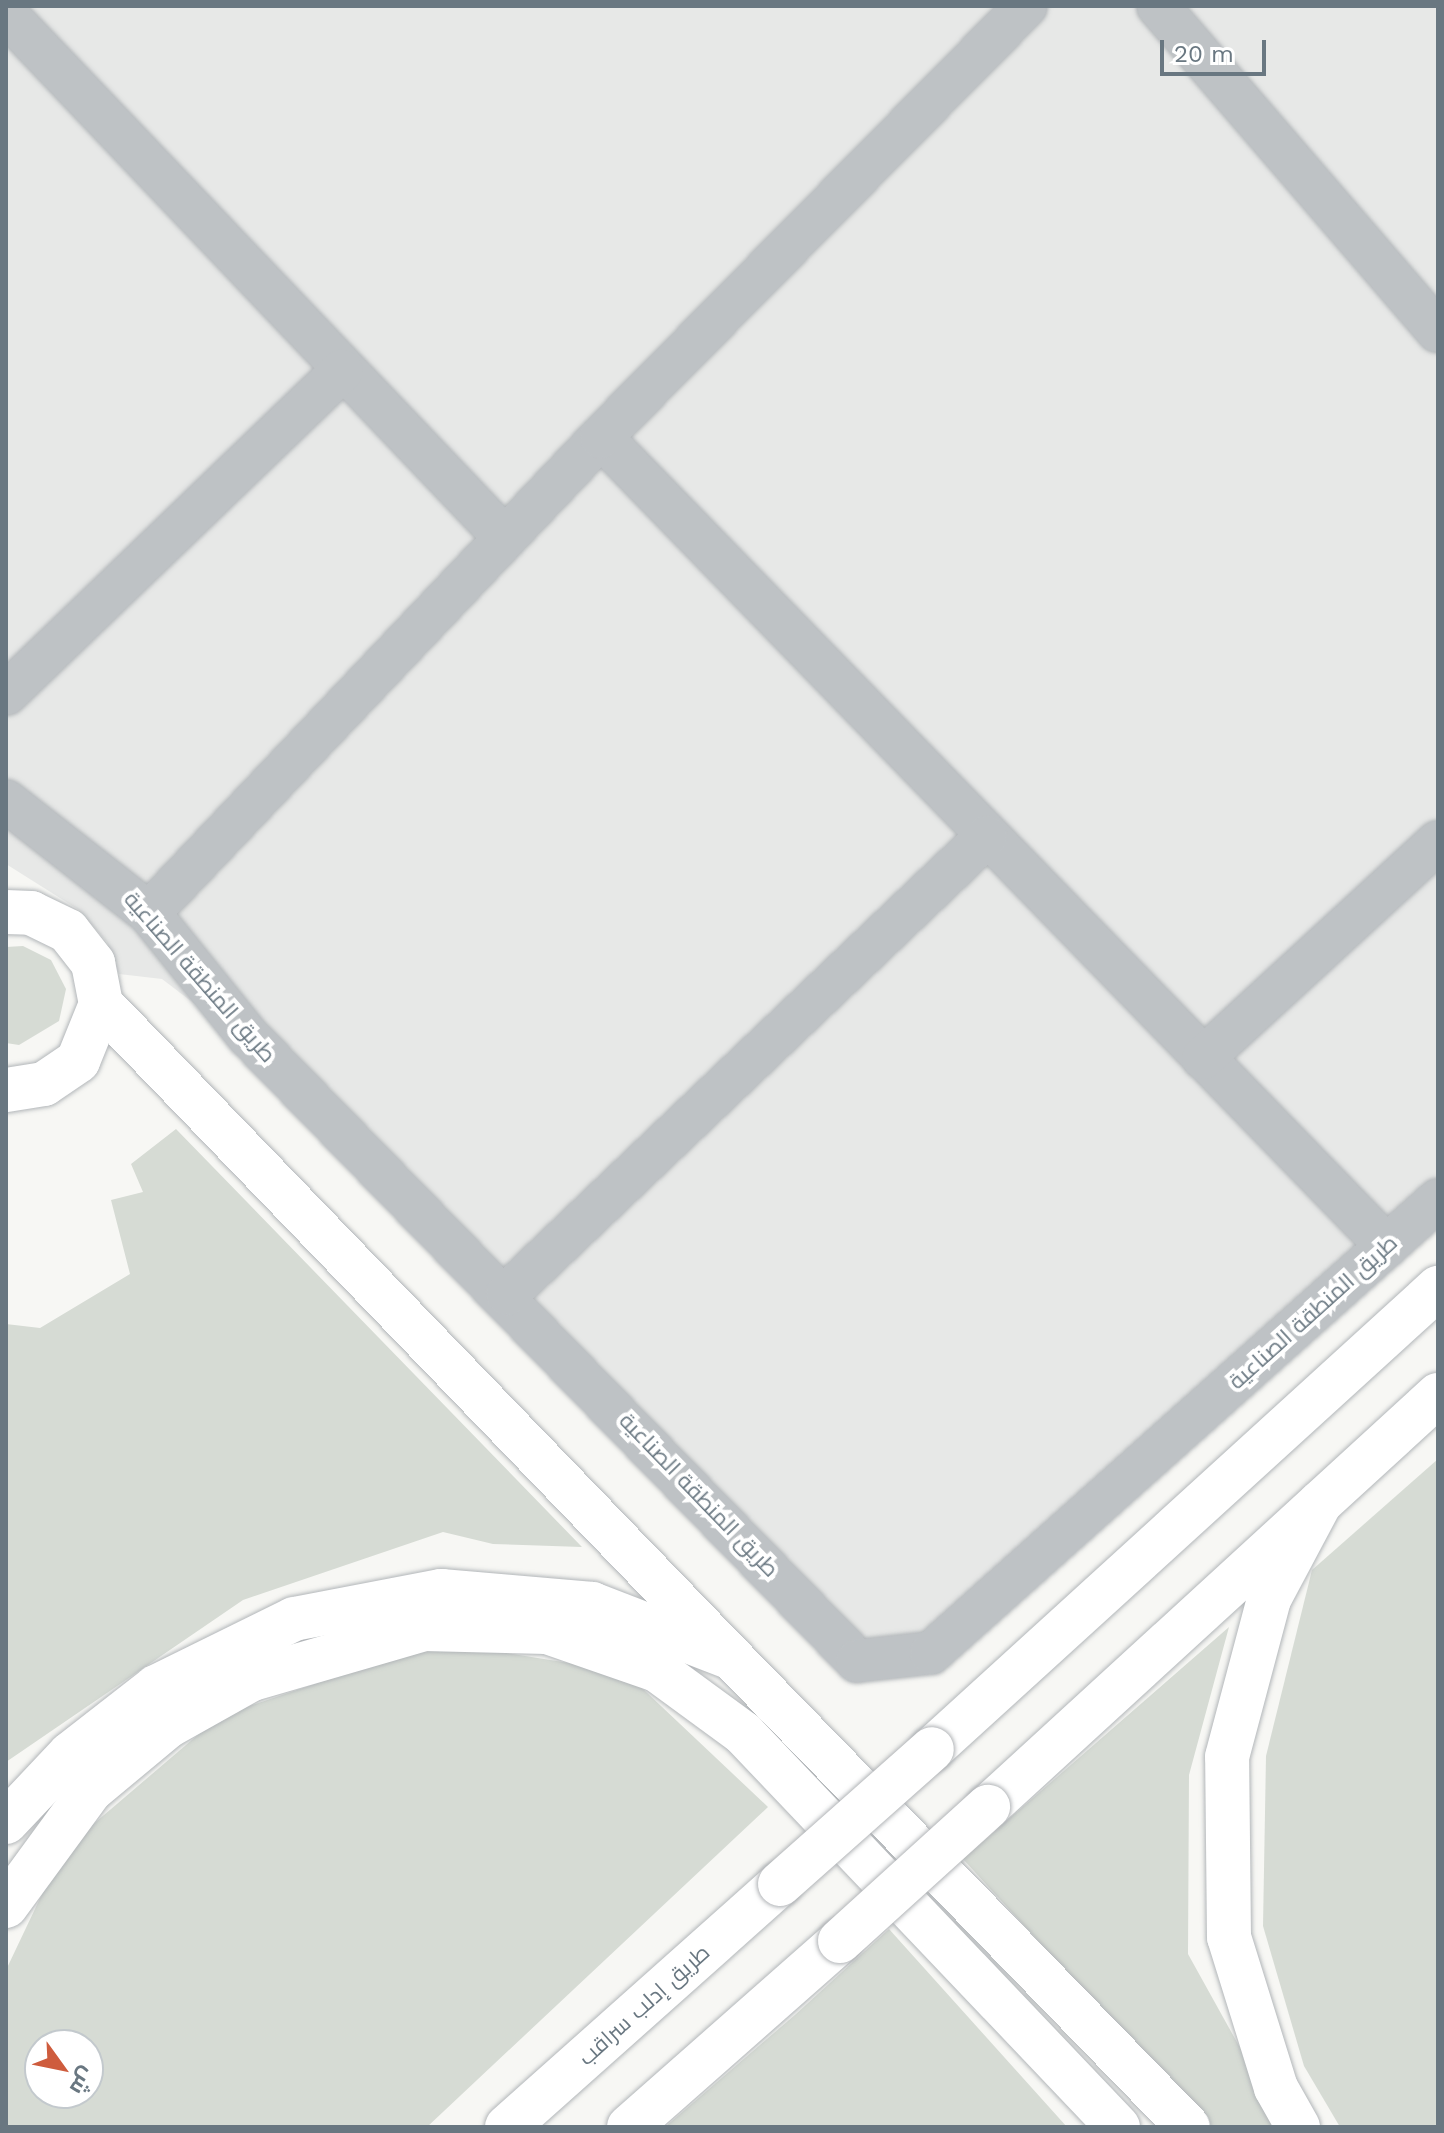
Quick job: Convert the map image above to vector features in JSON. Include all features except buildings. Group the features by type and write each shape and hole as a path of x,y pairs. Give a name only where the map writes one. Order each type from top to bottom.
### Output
{"main road":[{"path":"14,906 83,946 101,1004 1188,2127"},
{"path":"6,1090 44,1084 78,1061 101,1004"},
{"name":"طريق إدلب سراقب","path":"507,2127 932,1749 1438,1288"},
{"path":"629,2127 840,1941 1438,1395"},
{"path":"1298,2127 1276,2088 1229,1937 1227,1757 1269,1599 1320,1503"},
{"path":"6,1822 70,1754 156,1687 247,1636 342,1604 441,1591 542,1595 640,1618 732,1658"},
{"path":"6,1906 91,1790 168,1726 252,1679 382,1637 466,1626 585,1641 657,1670 743,1733 1118,2127"}],"street":[{"path":"149,913 601,437 1026,6"},
{"path":"1158,6 1438,331"},
{"path":"18,14 342,371 505,538"},
{"path":"6,694 342,371"},
{"path":"601,437 986,837 1387,1246"},
{"name":"طريق المنطقة الصناعية","path":"6,801 149,913 248,1036 507,1294 857,1661 931,1653 1438,1200"},
{"path":"507,1294 986,837"},
{"path":"1203,1058 1438,842"}],"shaded area":[{"path":"6,6 1438,6 1438,1196 931,1653 857,1661 225,1027 162,979 119,974 107,942 79,910 6,864"},
{"path":"23,946 51,960 66,989 59,1021 19,1045 6,1043 6,947"},
{"path":"176,1129 582,1547 493,1544 443,1532 243,1600 6,1762 6,1324 40,1328 130,1274 111,1200 143,1192 131,1164"},
{"path":"1438,1459 1438,2127 1340,2127 1304,2066 1263,1926 1266,1756 1312,1570"},
{"path":"1229,1627 1189,1775 1188,1954 1284,2127 1209,2127 963,1859"},
{"path":"439,1642 625,1672 768,1807 427,2127 6,2127 6,1970 63,1850 220,1716"},
{"path":"889,1929 1067,2127 665,2127 796,2014"}]}
